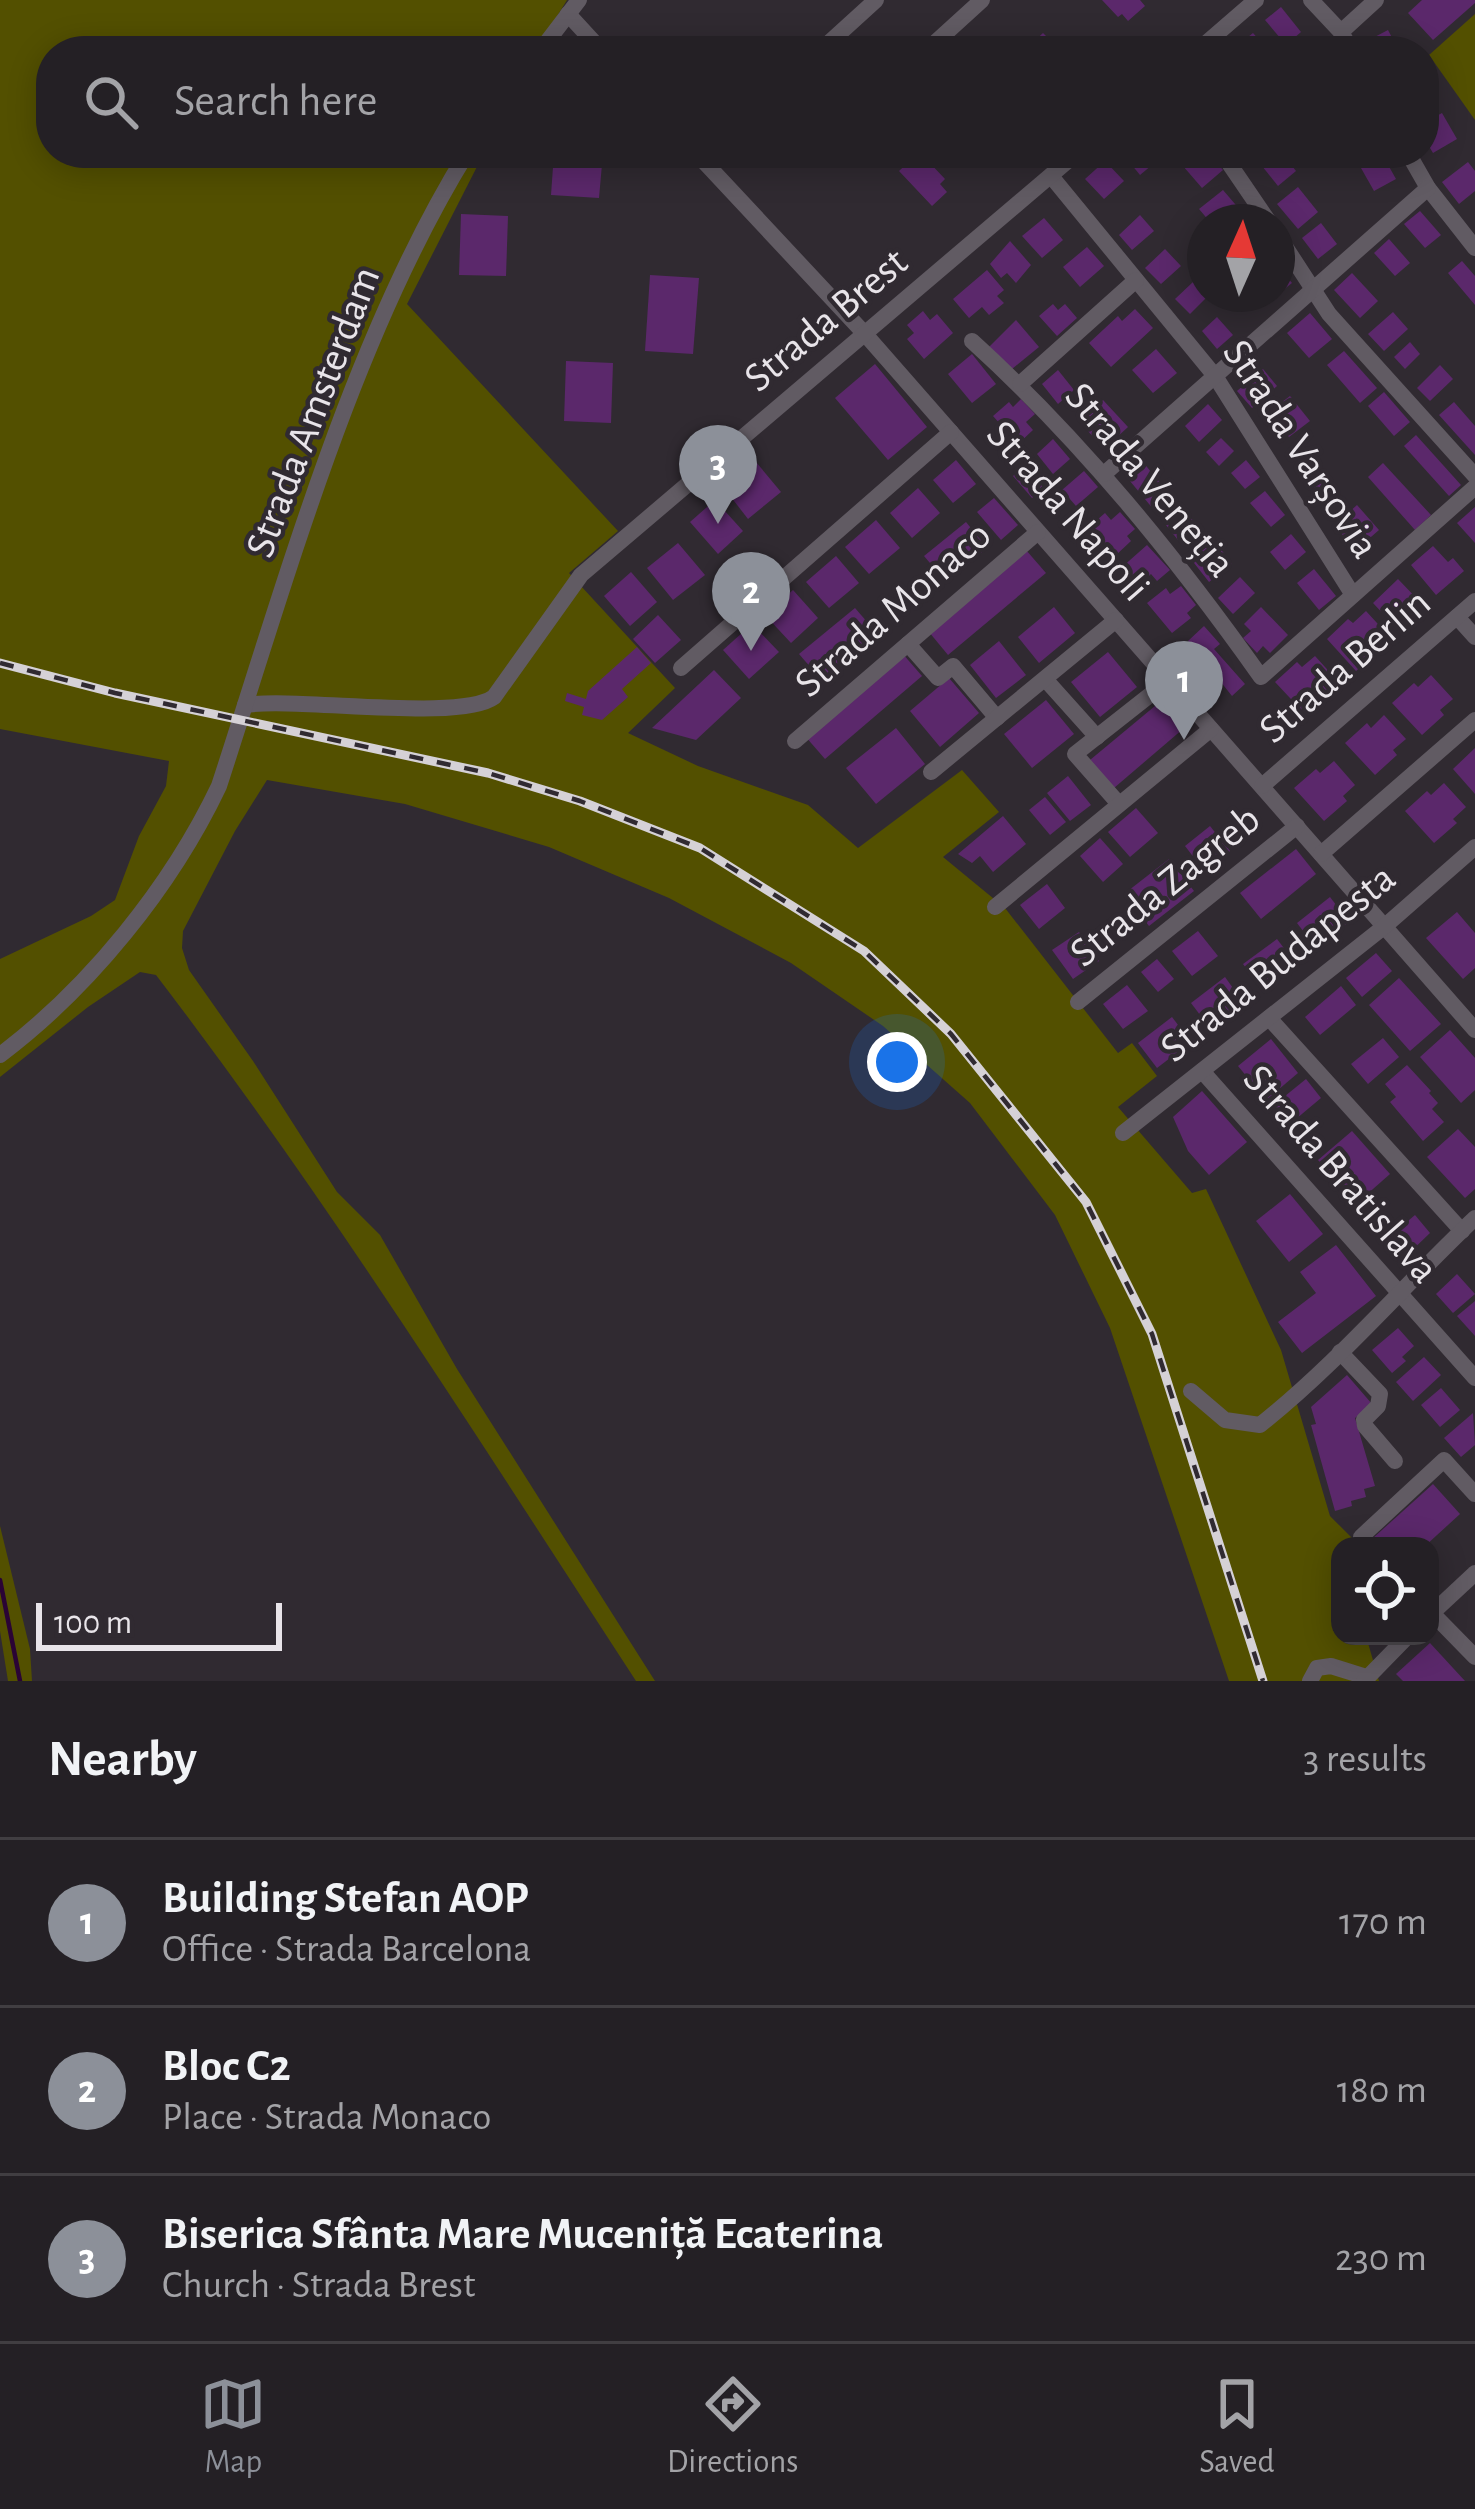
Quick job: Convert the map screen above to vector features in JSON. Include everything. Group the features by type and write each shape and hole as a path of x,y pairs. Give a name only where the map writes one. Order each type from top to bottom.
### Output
{"street":[{"path":"836,36 876,0"},
{"path":"942,36 982,0"},
{"path":"1214,36 1256,0"},
{"path":"1311,0 1343,36"},
{"path":"1341,32 1376,0"},
{"path":"552,36 574,7 592,36"},
{"name":"Strada Amsterdam","path":"0,1055 106,958 201,823 219,786 351,397 397,287 457,168"},
{"name":"Strada Napoli","path":"714,168 1475,1030"},
{"name":"Strada Brest","path":"245,705 273,701 483,705 494,697 581,575 1060,168"},
{"path":"1232,168 1257,204"},
{"path":"1417,168 1475,248"},
{"name":"Strada Varșovia","path":"1051,176 1215,376 1353,595"},
{"path":"1104,474 1428,188"},
{"path":"1295,261 1329,314 1475,476"},
{"path":"1020,384 1136,280"},
{"name":"Strada Veneția","path":"972,341 1020,384 1104,474 1203,596 1261,677 1353,595"},
{"path":"682,668 951,432"},
{"path":"1353,595 1475,487"},
{"name":"Strada Monaco","path":"795,741 1038,532"},
{"name":"Strada Berlin","path":"1262,786 1475,601"},
{"path":"1456,617 1475,637"},
{"path":"931,772 1116,620"},
{"path":"908,644 938,679 953,666 997,718"},
{"path":"1045,679 1097,737"},
{"path":"1119,804 1075,754 1169,680"},
{"path":"1322,854 1475,719"},
{"path":"995,908 1211,728"},
{"name":"Strada Zagreb","path":"1078,1002 1297,826"},
{"name":"Strada Budapesta","path":"1124,1132 1384,926 1475,847"},
{"name":"Strada Bratislava","path":"1269,1018 1468,1225"},
{"name":"Strada Bratislava","path":"1202,1071 1475,1378"},
{"path":"1191,1391 1225,1420 1261,1425 1314,1382 1397,1292 1468,1225"},
{"path":"1340,1352 1380,1394 1365,1426 1395,1461"},
{"path":"1361,1537 1444,1460 1475,1494"},
{"path":"1439,1607 1475,1573"},
{"path":"1439,1622 1475,1657"},
{"path":"1310,1681 1317,1668 1331,1666 1365,1679 1399,1645"}],"shaded area":[{"path":"0,0 567,0 545,36 36,36 36,168 476,168 407,304 618,531 569,573 675,688 628,733 698,766 808,805 858,848 962,770 999,812 943,857 1005,908 1118,1053 1132,1043 1157,1076 1118,1107 1192,1193 1206,1189 1281,1350 1330,1516 1351,1537 1331,1537 1331,1645 1369,1645 1379,1681 1229,1681 1110,1328 1055,1215 970,1103 883,1026 791,963 669,898 549,847 405,804 267,780 183,931 189,970 337,1192 380,1235 457,1369 655,1681 636,1681 343,1235 156,975 140,972 0,1077 0,959 115,900 139,836 166,786 169,761 0,729"},
{"path":"1475,14 1475,120 1439,69 1439,46"},
{"path":"0,1526 30,1649 32,1681 8,1681 0,1631"}],"building":[{"path":"1102,0 1140,0 1145,6 1128,21"},
{"path":"1422,0 1475,0 1438,36 1429,36 1408,13"},
{"path":"1281,7 1301,32 1278,36 1265,20"},
{"path":"1439,115 1457,139 1439,150"},
{"path":"1468,162 1475,171 1475,191 1459,204 1442,182"},
{"path":"553,168 602,168 599,198 551,195"},
{"path":"935,168 945,179 940,184 947,192 932,206 899,171"},
{"path":"1097,168 1112,168 1124,181 1104,199 1085,179"},
{"path":"1185,168 1221,168 1223,170 1202,188"},
{"path":"1264,168 1294,168 1296,171 1278,186"},
{"path":"1361,168 1390,168 1396,179 1374,191"},
{"path":"1298,187 1318,212 1298,229 1295,204 1277,204"},
{"path":"1223,190 1235,204 1205,204"},
{"path":"1420,211 1441,235 1425,248 1404,224"},
{"path":"461,214 508,216 506,276 459,275"},
{"path":"1140,215 1154,231 1132,250 1119,235"},
{"path":"1044,218 1063,240 1042,258 1022,236"},
{"path":"1321,223 1337,244 1318,259 1302,238"},
{"path":"1389,239 1410,263 1395,276 1374,253"},
{"path":"1010,241 1031,265 1016,283 1007,273 1001,278 990,264"},
{"path":"1087,247 1104,266 1080,287 1063,267"},
{"path":"1165,249 1181,266 1161,284 1145,268"},
{"path":"1462,261 1475,276 1475,305 1448,273"},
{"path":"987,270 1004,290 997,296 1004,303 989,315 982,307 969,318 953,299"},
{"path":"1352,273 1378,301 1360,318 1334,290"},
{"path":"650,275 699,278 693,354 645,351"},
{"path":"1187,288 1187,311 1175,299"},
{"path":"1053,304 1058,310 1065,304 1077,318 1057,336 1039,316"},
{"path":"1135,309 1153,328 1111,367 1089,343 1118,316 1122,321"},
{"path":"923,311 930,320 937,314 953,333 924,359 907,339 914,333 907,325"},
{"path":"1393,312 1408,329 1384,351 1368,334"},
{"path":"1310,313 1332,339 1309,358 1287,333"},
{"path":"1217,317 1233,335 1217,349 1202,331"},
{"path":"1016,320 1039,347 1012,369 989,347"},
{"path":"1410,342 1420,354 1405,369 1394,357"},
{"path":"1156,349 1177,373 1153,393 1132,370"},
{"path":"1344,351 1377,388 1360,403 1327,365"},
{"path":"972,354 996,384 972,403 948,374"},
{"path":"566,361 613,363 611,423 564,421"},
{"path":"875,364 927,427 888,460 835,398"},
{"path":"1440,365 1453,379 1430,401 1417,388"},
{"path":"1263,369 1277,386 1252,408 1237,391"},
{"path":"1058,370 1074,390 1058,404 1042,384"},
{"path":"1384,392 1410,422 1394,436 1368,406"},
{"path":"1290,396 1310,421 1289,437 1269,412"},
{"path":"1021,399 1035,414 1026,422 1033,430 1018,444 993,416 1009,402 1013,407"},
{"path":"1103,400 1128,427 1104,449 1079,421"},
{"path":"1454,402 1475,426 1475,455 1439,415"},
{"path":"1208,404 1222,420 1199,442 1185,426"},
{"path":"1416,435 1461,485 1449,496 1404,446"},
{"path":"1221,438 1234,451 1219,466 1206,452"},
{"path":"1053,439 1070,459 1053,474 1037,454"},
{"path":"1310,456 1333,486 1318,497 1295,467"},
{"path":"956,460 976,484 953,503 933,480"},
{"path":"1246,460 1260,477 1245,489 1231,473"},
{"path":"1142,461 1176,502 1159,516 1125,475"},
{"path":"756,462 781,492 748,519 724,488"},
{"path":"1383,463 1431,515 1415,530 1368,477"},
{"path":"1024,466 1044,488 1032,498 1013,476"},
{"path":"1084,471 1098,487 1076,506 1062,490"},
{"path":"918,488 940,513 912,538 890,513"},
{"path":"1265,491 1285,515 1271,527 1250,503"},
{"path":"994,498 1018,525 1001,540 977,512"},
{"path":"715,500 743,531 718,554 690,522"},
{"path":"1357,505 1379,530 1356,550 1340,532 1345,528 1339,521"},
{"path":"1475,507 1475,543 1457,523"},
{"path":"1184,510 1200,529 1182,545 1166,525"},
{"path":"1120,512 1135,529 1127,536 1131,541 1115,556 1089,527 1105,513 1111,520"},
{"path":"876,520 900,548 869,574 845,547"},
{"path":"966,522 987,548 946,582 924,556"},
{"path":"1291,534 1306,552 1285,570 1270,552"},
{"path":"1205,539 1211,547 1216,543 1232,564 1209,582 1187,554"},
{"path":"678,543 705,575 673,600 647,568"},
{"path":"1147,545 1170,570 1157,581 1151,574 1138,586 1121,568"},
{"path":"1433,546 1464,571 1436,595 1411,565"},
{"path":"1026,550 1046,573 948,655 929,632"},
{"path":"836,556 859,583 829,608 806,582"},
{"path":"1314,569 1336,596 1319,610 1297,583"},
{"path":"631,572 657,602 630,626 604,596"},
{"path":"1240,577 1255,593 1233,614 1218,598"},
{"path":"1398,579 1421,603 1409,614 1415,620 1401,633 1373,603"},
{"path":"1181,586 1196,605 1187,613 1191,618 1172,633 1147,603 1166,588 1170,594"},
{"path":"793,590 818,618 791,643 765,615"},
{"path":"1054,607 1075,633 1039,663 1018,637"},
{"path":"1261,607 1288,635 1270,653 1263,646 1257,653 1243,638 1251,631 1244,624"},
{"path":"855,608 881,638 825,684 799,654"},
{"path":"1366,611 1388,635 1375,647 1379,651 1356,671 1327,639 1348,619 1353,623"},
{"path":"658,615 681,640 655,663 633,639"},
{"path":"752,624 779,652 749,679 723,650"},
{"path":"1204,626 1220,644 1214,649 1245,684 1232,696 1188,641"},
{"path":"999,641 1026,675 996,698 970,665"},
{"path":"637,647 651,663 622,689 628,697 602,720 582,715 584,707 565,701 567,693 586,699 588,691"},
{"path":"1108,652 1137,687 1100,717 1071,682"},
{"path":"902,653 922,676 825,759 805,736"},
{"path":"1315,656 1335,678 1325,687 1329,692 1305,714 1275,682 1297,662 1302,667"},
{"path":"714,670 741,698 696,740 652,728"},
{"path":"1431,675 1453,699 1440,710 1444,715 1422,735 1392,703"},
{"path":"949,678 979,713 940,747 910,711"},
{"path":"1167,696 1190,723 1114,788 1090,760"},
{"path":"1046,700 1074,734 1032,768 1004,734"},
{"path":"1384,715 1406,739 1393,750 1397,755 1375,775 1345,743"},
{"path":"896,728 925,764 876,804 846,768"},
{"path":"1475,748 1475,794 1453,769"},
{"path":"1334,761 1355,785 1343,796 1347,801 1324,821 1294,788"},
{"path":"1068,776 1091,805 1070,821 1047,793"},
{"path":"1444,783 1466,807 1453,819 1457,823 1434,843 1405,811"},
{"path":"1045,797 1066,822 1050,835 1029,810"},
{"path":"1136,808 1158,833 1130,857 1108,832"},
{"path":"1003,816 1026,844 993,872 980,856 972,863 958,854"},
{"path":"1210,826 1230,851 1205,872 1185,846"},
{"path":"1100,838 1123,864 1103,882 1080,856"},
{"path":"1296,849 1316,874 1261,919 1240,893"},
{"path":"1169,859 1194,891 1149,926 1124,894"},
{"path":"1047,884 1065,908 1039,929 1020,905"},
{"path":"1330,897 1349,922 1316,948 1297,923"},
{"path":"1457,912 1475,933 1475,968 1463,979 1426,938"},
{"path":"1198,931 1218,956 1192,976 1172,951"},
{"path":"1079,932 1099,961 1073,979 1052,950"},
{"path":"1277,939 1296,964 1262,989 1243,964"},
{"path":"1376,953 1392,971 1362,997 1346,978"},
{"path":"1157,959 1174,979 1158,992 1141,972"},
{"path":"1225,977 1243,1002 1210,1028 1191,1003"},
{"path":"1399,978 1441,1024 1410,1051 1369,1005"},
{"path":"1127,985 1148,1011 1123,1029 1103,1004"},
{"path":"1341,986 1356,1005 1320,1035 1305,1017"},
{"path":"1172,1017 1191,1042 1157,1068 1138,1043"},
{"path":"1450,1030 1475,1058 1475,1090 1461,1103 1420,1057"},
{"path":"1383,1038 1399,1057 1368,1084 1351,1064"},
{"path":"1271,1039 1298,1073 1266,1100 1238,1066"},
{"path":"1407,1065 1431,1091 1438,1103 1432,1109 1444,1122 1423,1141 1390,1102 1396,1097 1385,1084"},
{"path":"1306,1079 1321,1098 1290,1124 1274,1105"},
{"path":"1202,1091 1247,1142 1209,1175 1188,1151 1173,1117"},
{"path":"1458,1129 1475,1147 1475,1189 1465,1198 1427,1157"},
{"path":"1352,1131 1390,1174 1356,1204 1318,1160"},
{"path":"1290,1194 1323,1234 1289,1262 1256,1221"},
{"path":"1415,1215 1430,1233 1404,1258 1388,1238"},
{"path":"1336,1245 1376,1296 1302,1353 1278,1322 1316,1293 1300,1272"},
{"path":"1457,1274 1475,1294 1453,1313 1436,1294"},
{"path":"1475,1301 1475,1336 1457,1316"},
{"path":"1398,1328 1414,1346 1392,1373 1372,1350"},
{"path":"1424,1357 1441,1375 1413,1401 1396,1382"},
{"path":"1347,1375 1372,1404 1355,1418 1375,1486 1364,1489 1366,1497 1351,1501 1352,1506 1335,1511 1311,1425 1316,1424 1311,1407"},
{"path":"1441,1388 1460,1410 1440,1427 1421,1405"},
{"path":"1473,1413 1475,1445 1461,1457 1444,1438"},
{"path":"1433,1484 1460,1514 1435,1537 1374,1537"},
{"path":"1432,1645 1465,1681 1403,1681 1396,1674"}],"waterway":[{"path":"0,1580 20,1681"}],"railway":[{"path":"0,663 115,693 488,773 580,801 700,848 864,951 951,1034 1086,1202 1152,1334 1263,1681"}],"place":[{"name":"Biserica Sfânta Mare Muceniță Ecaterina","path":"718,524"},
{"name":"Bloc C2","path":"751,651"},
{"name":"Building Stefan AOP","path":"1184,740"}]}
